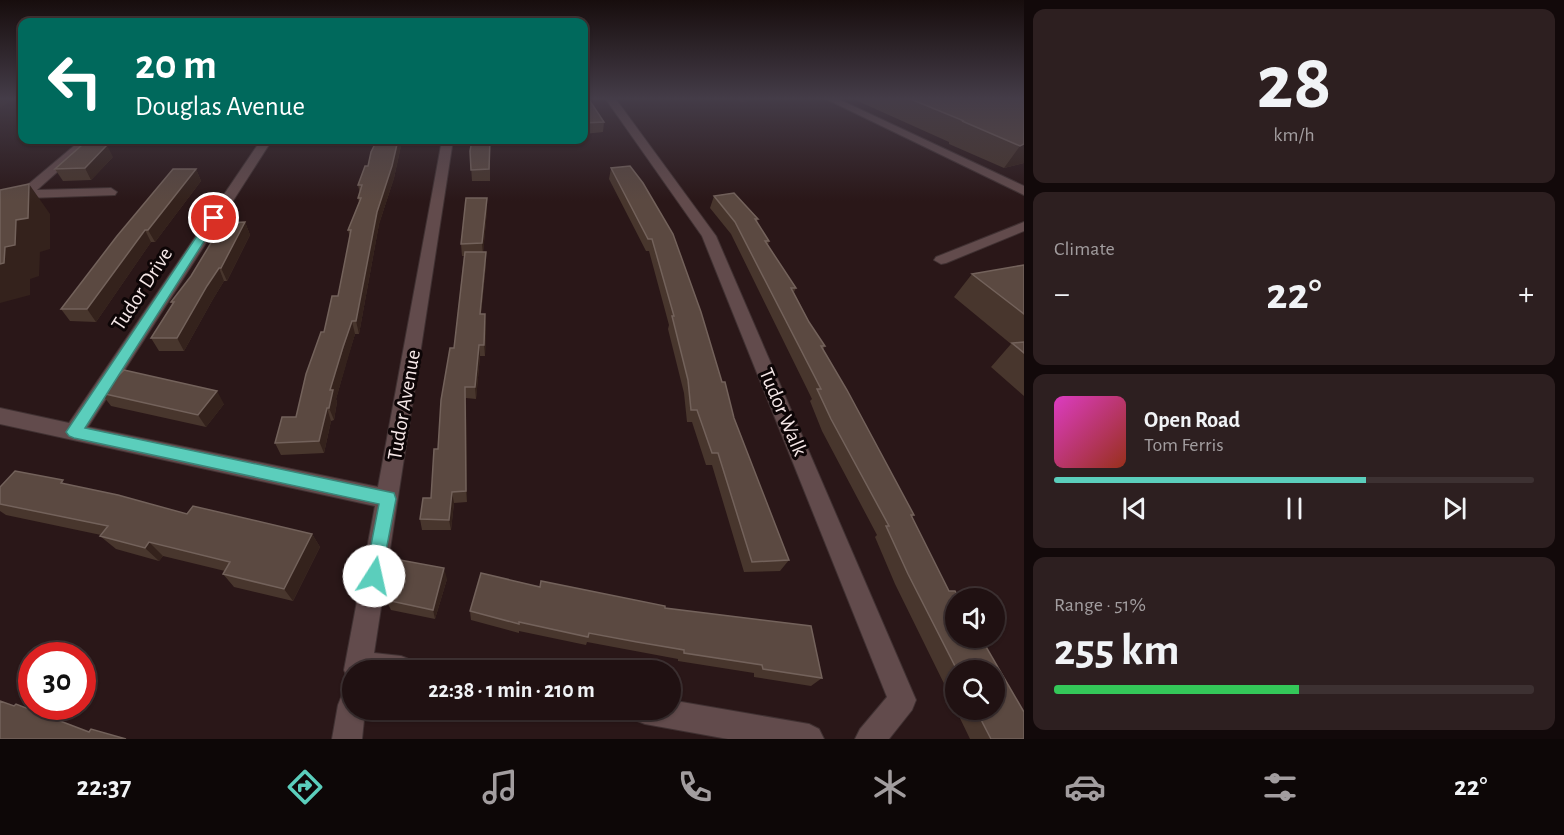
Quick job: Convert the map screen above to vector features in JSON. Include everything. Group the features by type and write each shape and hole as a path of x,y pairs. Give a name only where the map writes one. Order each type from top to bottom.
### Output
{"street":[{"name":"Tudor Walk","path":"635,132 709,236 902,700 870,739"},
{"path":"901,132 1024,191"},
{"path":"0,215 82,144"},
{"name":"Tudor Drive","path":"74,432 263,144"},
{"name":"Tudor Avenue","path":"360,660 447,144"},
{"path":"25,194 111,192"},
{"path":"941,260 1024,226"},
{"path":"0,416 388,499"},
{"path":"681,716 809,739"},
{"path":"346,739 349,720"}],"building":[{"path":"989,132 1024,132 1024,144 1020,146"},
{"path":"375,144 397,144 377,212 356,321 352,321 343,347 330,390 333,390 319,441 275,443 282,417 296,417 306,374 321,332 324,332 332,296 338,296 351,230 348,230 361,198 358,198 362,185 358,185 365,166 368,166"},
{"path":"471,144 490,144 489,169 471,170"},
{"path":"82,145 107,145 85,168 55,169"},
{"path":"630,166 643,183 673,234 701,312 722,382 725,382 734,418 789,560 752,562 718,453 712,453 697,410 691,410 688,380 672,316 674,316 652,239 648,239 611,168"},
{"path":"173,169 196,169 148,230 145,230 87,309 61,309 117,236"},
{"path":"29,184 28,218 16,220 15,245 5,247 4,263 0,264 0,190"},
{"path":"734,193 758,219 755,219 769,241 765,241 796,288 791,288 825,346 821,346 914,515 911,515 948,588 945,588 945,646 908,574 886,526 889,526 831,419 817,389 821,389 735,222 714,196"},
{"path":"466,198 487,198 482,243 461,244"},
{"path":"245,222 221,268 207,286 177,338 151,338 174,302 171,302 191,276 223,223"},
{"path":"465,252 486,252 480,314 485,314 484,345 479,345 475,387 465,387 466,491 452,492 449,520 420,519 423,498 431,498 434,449 438,449 441,400 450,348 454,348"},
{"path":"1024,265 1024,314 972,274"},
{"path":"1024,342 1024,353 1012,343"},
{"path":"124,370 217,391 198,415 101,393"},
{"path":"15,471 63,480 61,483 118,495 187,514 193,506 312,534 284,589 223,574 230,562 149,542 145,548 100,536 108,526 0,504 0,487"},
{"path":"400,560 444,568 433,610 386,600"},
{"path":"481,573 540,587 541,581 665,606 665,608 811,626 822,678 763,669 762,665 684,653 684,650 589,633 588,637 519,622 519,624 470,611"},
{"path":"946,648 987,648 994,660 952,660"},
{"path":"1005,679 1024,712 1024,739 991,739 981,720 1005,720"},
{"path":"0,701 14,706 18,705 18,720 58,720 89,732 91,729 126,739 0,739"}],"route":[{"path":"214,218 74,432 388,499 374,576"}]}
